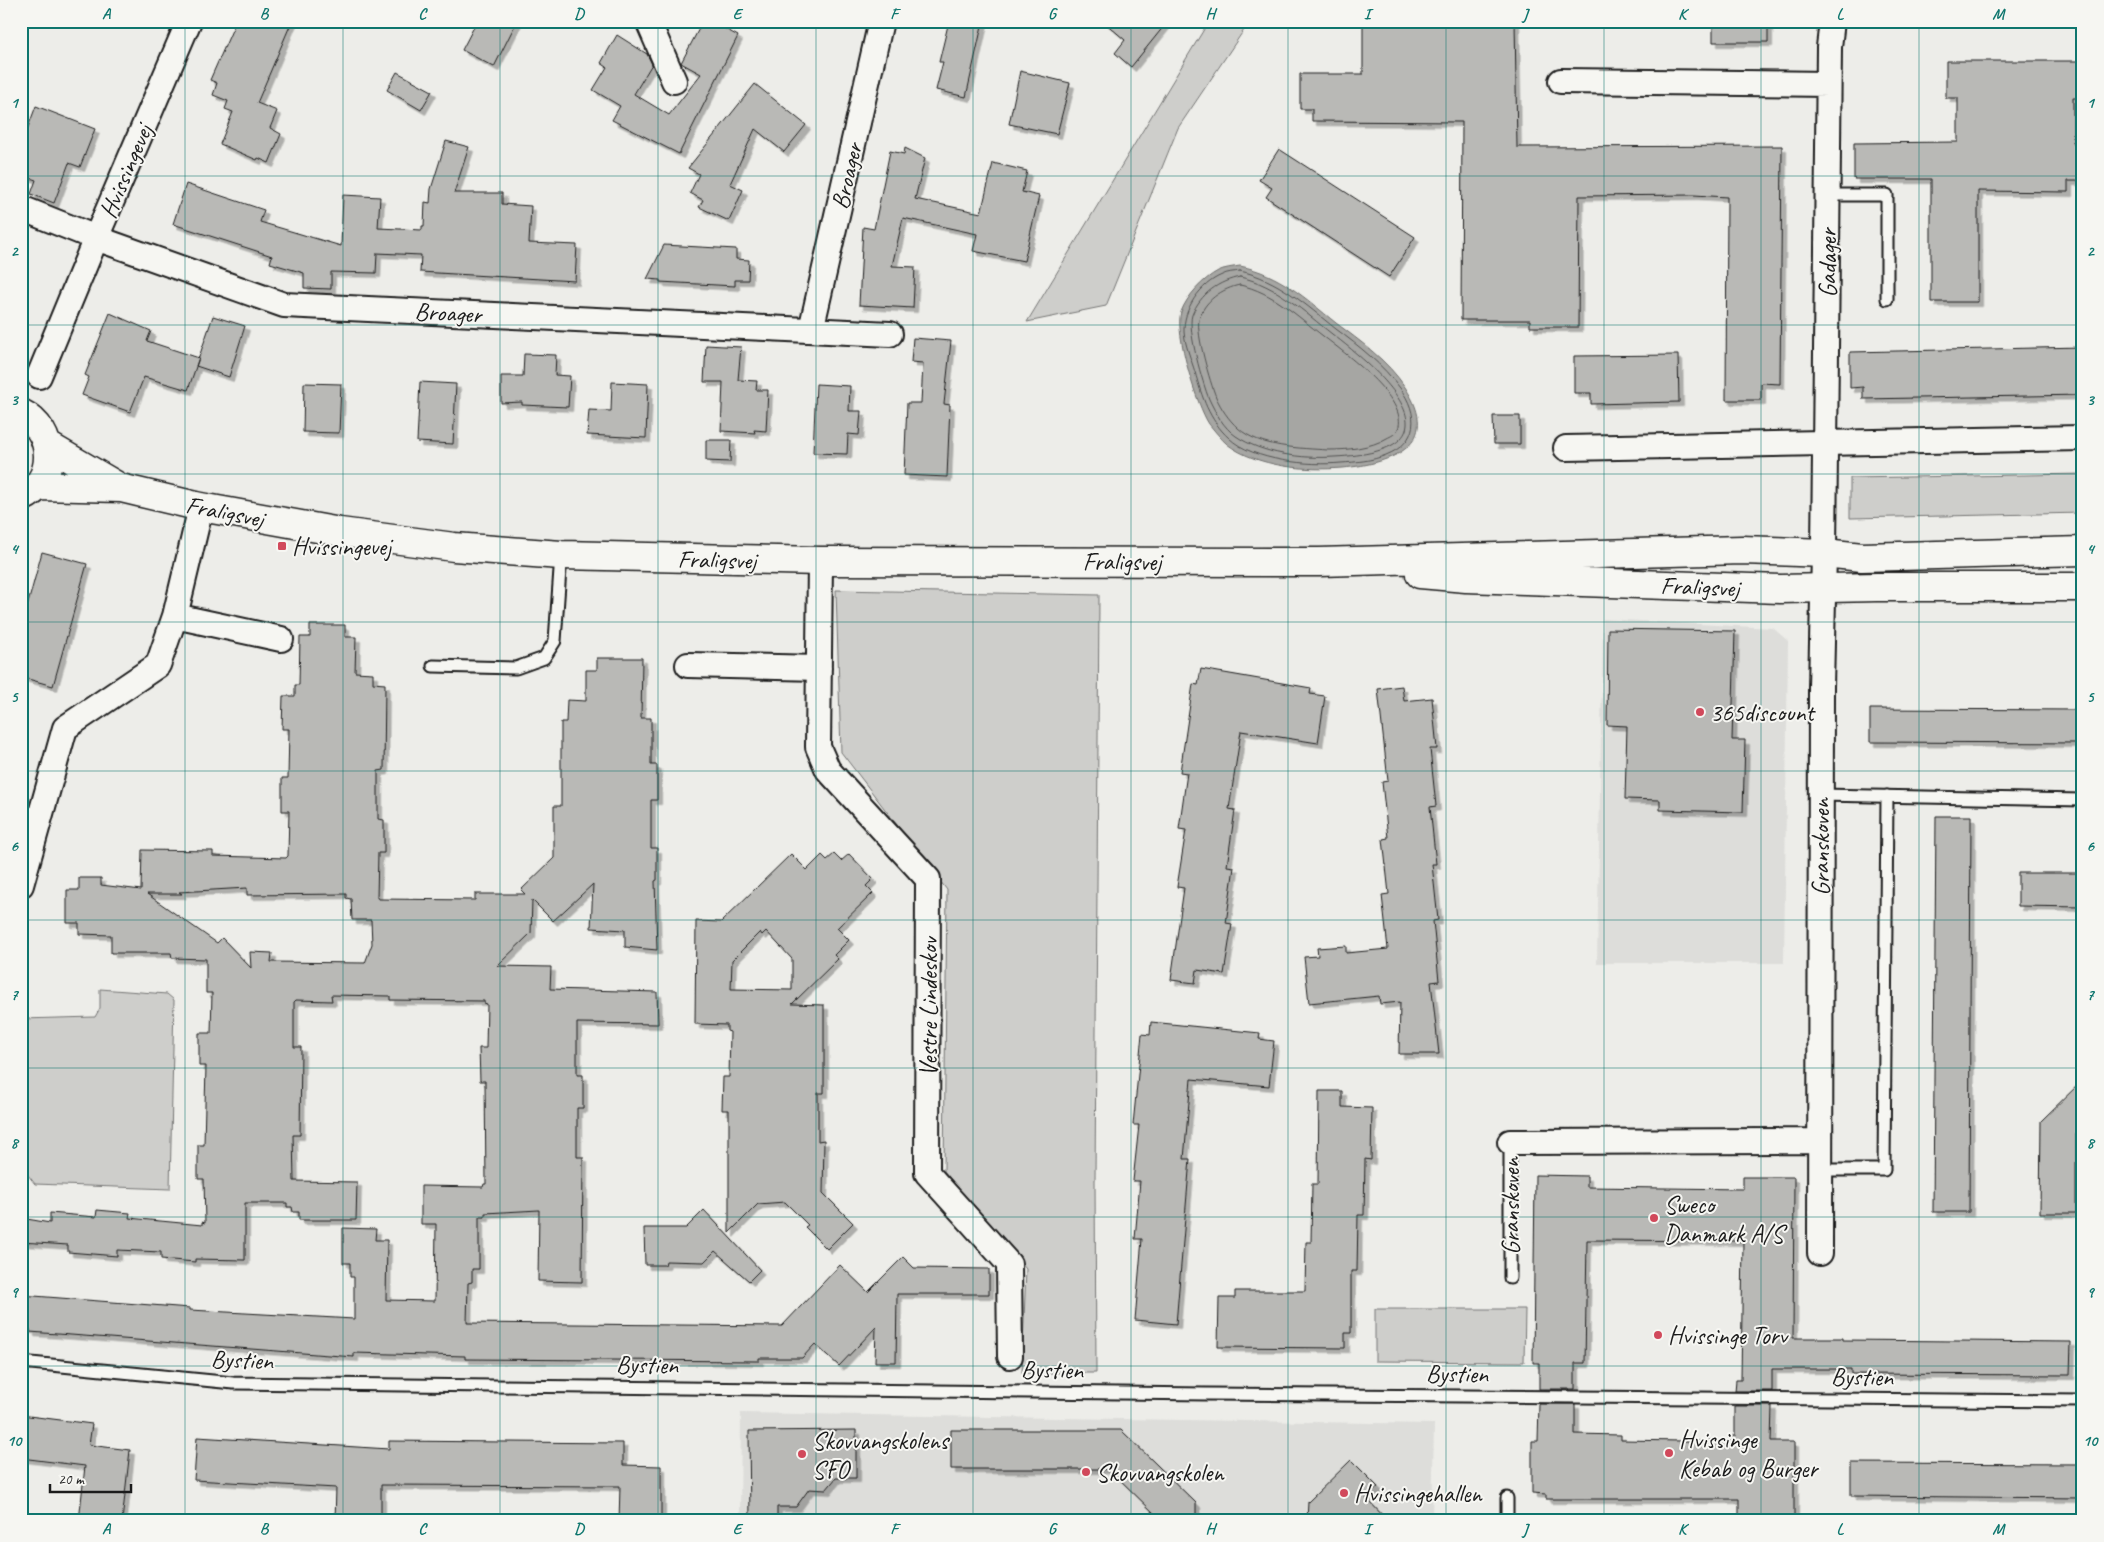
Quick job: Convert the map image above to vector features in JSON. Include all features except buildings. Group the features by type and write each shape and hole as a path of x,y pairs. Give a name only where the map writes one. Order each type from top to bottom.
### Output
{"street":[{"name":"Hvissingevej","path":"39,376 96,238 190,21"},
{"path":"648,21 674,81"},
{"name":"Broager","path":"811,330 881,21"},
{"name":"Gadager","path":"1824,553 1828,84 1832,21"},
{"path":"1561,81 1828,84"},
{"name":"Broager","path":"21,208 96,238 284,305 890,334"},
{"path":"21,413 34,422 43,432 48,445 49,459 46,473 30,492"},
{"path":"1566,448 2083,438"},
{"name":"Fraligsvej","path":"48,445 121,488"},
{"name":"Fraligsvej","path":"30,492 121,488 201,507 340,532 454,547 561,555 820,561 1319,562 1742,550 1824,553 1862,557 2083,551"},
{"path":"21,885 65,728 158,665 175,616 201,507"},
{"name":"Granskoven","path":"1820,1253 1820,795 1824,553"},
{"name":"Vestre Lindeskov","path":"820,561 818,747 828,770 928,879 927,1174 1009,1264 1010,1356"},
{"name":"Fraligsvej","path":"1319,562 1365,569 1466,578 1780,589 2083,587"},
{"path":"175,616 280,639"},
{"path":"688,665 819,668"},
{"name":"Granskoven","path":"1510,1142 1819,1141"}],"lane":[{"path":"1827,195 1887,195 1887,299"},
{"path":"432,666 516,668 544,658 555,641 561,555"},
{"path":"1820,795 2083,800"},
{"path":"1820,1170 1884,1170 1887,796"},
{"name":"Granskoven","path":"1510,1142 1510,1278"},
{"name":"Bystien","path":"21,1362 233,1383 1207,1394 2083,1401"},
{"path":"1507,1498 1507,1521"}],"shaded area":[{"path":"1209,21 1250,21 1178,128 1106,306 1027,322"},
{"path":"2083,474 2083,513 1850,518 1850,478"},
{"path":"836,590 1099,595 1095,1179 1096,1373 1022,1373 1026,1269 944,1171 947,890 841,752"},
{"path":"1603,619 1773,628 1788,641 1784,963 1597,963"},
{"path":"100,989 167,994 174,1000 170,1189 35,1184 21,1166 21,1019 95,1017 100,1008"},
{"path":"1375,1309 1525,1309 1524,1362 1375,1361"},
{"name":"Skovvangskolen","path":"741,1413 1434,1424 1432,1521 740,1521"}],"water":[{"path":"1240,266 1268,275 1291,288 1382,360 1405,387 1415,407 1418,423 1415,437 1407,447 1395,455 1379,461 1343,468 1314,469 1283,466 1253,458 1239,452 1220,437 1204,415 1193,386 1181,335 1181,312 1191,294 1212,274 1226,268"}],"place":[{"name":"Hvissingevej","path":"282,546"},
{"name":"365discount","path":"1700,712"},
{"name":"Sweco Danmark A/S","path":"1654,1218"},
{"name":"Hvissinge Torv","path":"1658,1335"},
{"name":"Hvissinge Kebab og Burger","path":"1669,1453"},
{"name":"Skovvangskolens SFO","path":"802,1454"},
{"name":"Skovvangskolen","path":"1086,1472"},
{"name":"Hvissingehallen","path":"1344,1493"}]}
